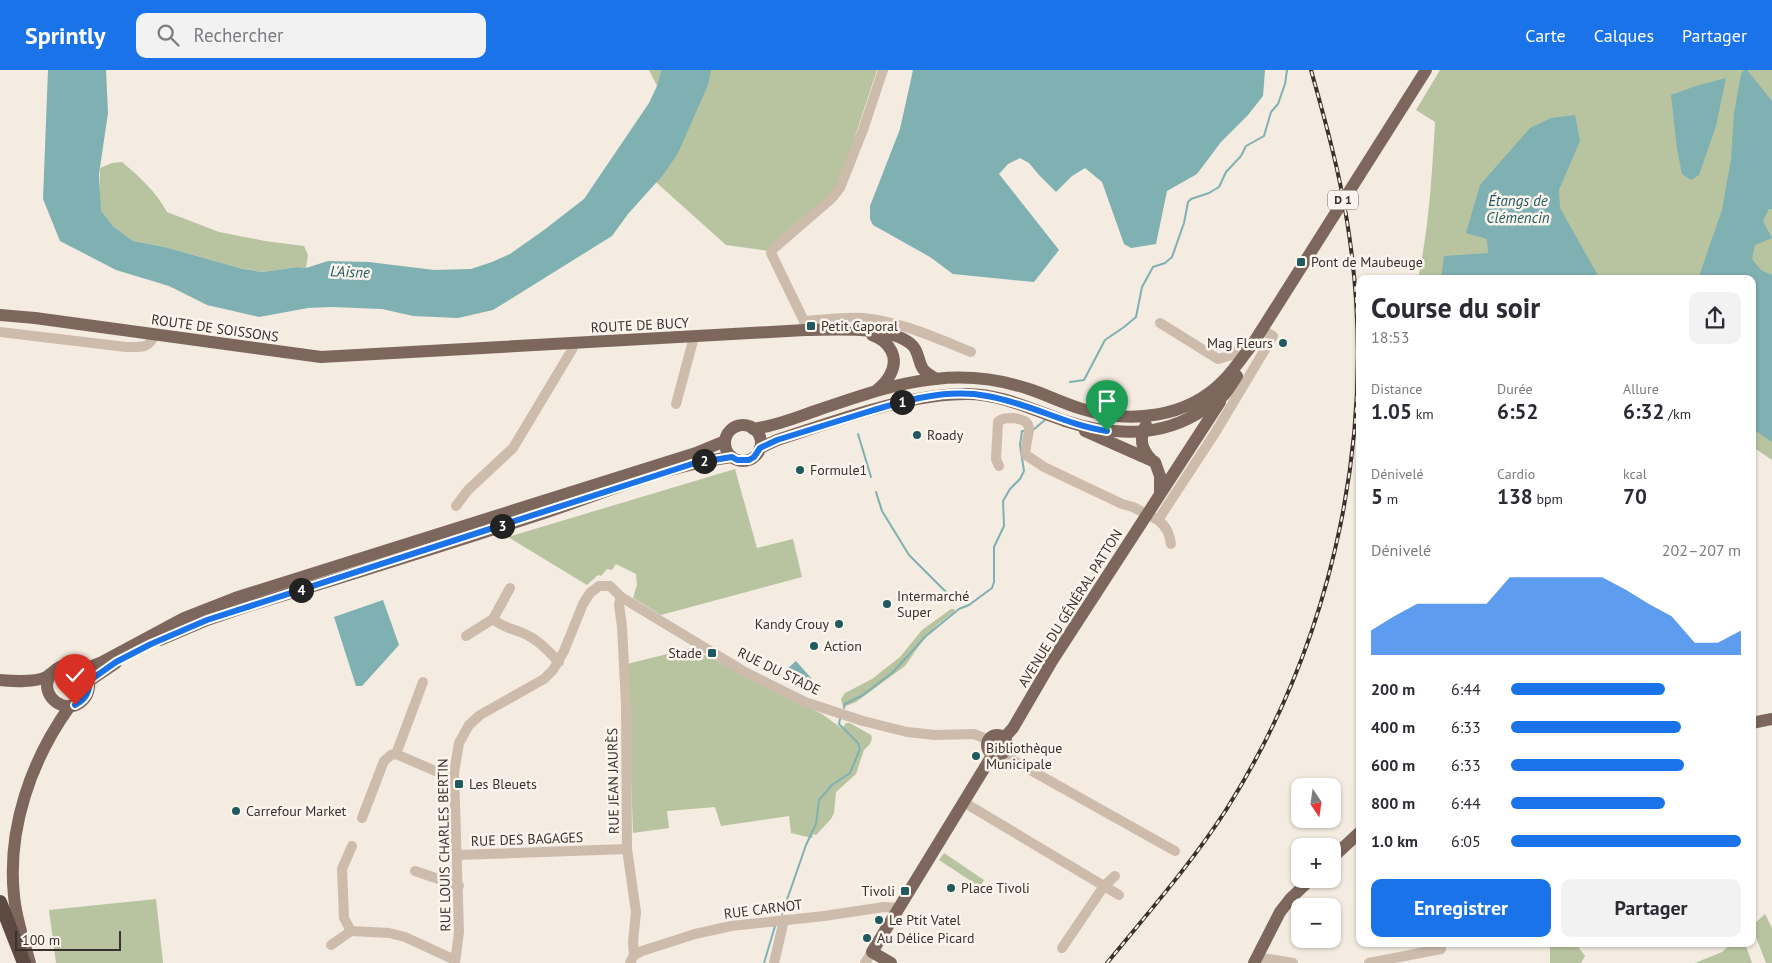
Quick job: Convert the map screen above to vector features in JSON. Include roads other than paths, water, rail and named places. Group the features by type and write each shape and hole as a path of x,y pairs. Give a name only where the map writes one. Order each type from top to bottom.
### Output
{"highway":[{"path":"0,902 24,963"},
{"path":"0,926 14,963"}],"main road":[{"name":"D 1","path":"753,429 776,424 878,390 936,379 981,377 1014,384 1096,413 1121,416 1164,414 1189,404 1222,382 1254,342 1426,70"},
{"name":"ROUTE DE SOISSONS","path":"0,315 35,318 312,357 335,358 427,352"},
{"name":"ROUTE DE BUCY","path":"427,352 694,337 805,326 872,330 911,343 924,370 936,379"},
{"name":"ROUTE DE BUCY","path":"855,330 877,337 889,346 893,352 894,361 890,376 878,390"},
{"name":"D 1","path":"760,448 777,440 911,399 962,394 985,395 1015,402 1092,429 1142,432 1165,428 1199,413 1224,395 1254,342"},
{"name":"AVENUE DU GÉNÉRAL PATTON","path":"1004,738 1160,492 1224,395"},
{"path":"1160,492 1160,476 1153,460 1143,447 1142,432 1151,419 1164,414 1175,415 1185,420 1192,432 1192,445"},
{"path":"1063,420 1100,439 1168,465 1184,458"},
{"path":"742,425 753,429 760,437 760,448 754,457 749,460 737,460 732,457 728,453 725,441 727,435 736,427 742,425"},
{"path":"79,667 102,662 184,618 235,598 696,453 725,441"},
{"path":"89,681 116,662 151,644 215,618 695,463 732,457"},
{"path":"73,665 79,667 87,676 89,686 85,698 81,702 70,706 58,704 42,690 3,680 38,680 60,666 73,665"},
{"path":"49,695 47,685 50,674"},
{"path":"30,963 20,926 14,891 19,818 28,786 36,767 70,706"},
{"path":"1756,722 1772,720"},
{"path":"891,963 872,952 965,803 998,753 1007,744 1004,738 994,736 989,740 988,749 998,753"},
{"path":"1341,850 1356,836"},
{"path":"1255,960 1280,912 1302,888"}],"street":[{"path":"805,326 771,254 772,250 832,198 840,188 863,130 883,70"},
{"name":"ROUTE DE BUCY","path":"805,326 860,318 886,322 902,325 971,352"},
{"path":"1160,324 1218,359 1232,355 1244,346 1254,342"},
{"path":"1158,520 1215,433 1273,336 1262,330"},
{"path":"0,332 126,347 147,346 154,335"},
{"path":"676,404 694,337"},
{"path":"456,506 468,490 513,448 573,348 573,344"},
{"path":"999,466 996,459 998,422 1001,419 1024,421 1028,424 1030,430 1026,455 1043,461 1126,500 1132,507 1158,520 1165,526 1170,533 1171,544"},
{"name":"RUE DU STADE","path":"605,584 610,586 621,597 745,672 805,702 863,721 907,732 935,735 974,734 989,740"},
{"name":"RUE LOUIS CHARLES BERTIN","path":"455,961 459,932 459,886 454,773 459,743 469,724 480,715 544,679 559,662 583,604 595,588 605,584"},
{"path":"466,636 492,618 510,588"},
{"name":"RUE JEAN JAURÈS","path":"621,597 619,604 626,704 627,849 636,912 632,959"},
{"path":"492,618 497,623 527,634 542,645 559,662"},
{"path":"396,754 423,682"},
{"path":"998,753 1175,851"},
{"path":"362,818 384,761 391,755 396,754 440,772 454,773"},
{"path":"965,803 1119,895"},
{"path":"351,931 344,918 342,869 352,846"},
{"name":"RUE DES BAGAGES","path":"458,855 627,849"},
{"path":"415,871 459,886"},
{"path":"1062,948 1104,886 1115,876"},
{"name":"RUE CARNOT","path":"632,959 642,951 695,934 732,926 884,907 896,906 900,908"},
{"path":"774,963 784,920"},
{"path":"331,944 351,931 389,933 455,961"},
{"path":"1368,963 1441,949"},
{"path":"865,963 872,952"},
{"path":"1255,960 1293,963"}],"water":[{"name":"L'Aisne","path":"48,70 106,70 108,113 99,174 101,211 113,226 133,241 165,247 243,269 262,272 298,267 306,268 328,261 369,262 434,270 471,269 510,254 584,199 649,103 657,86 661,70 711,70 708,85 678,153 663,175 628,214 612,236 493,310 458,318 413,316 382,309 331,307 308,308 259,317 207,305 169,286 116,270 60,241 43,199"},
{"path":"913,70 1265,70 1263,96 1248,115 1221,142 1197,174 1167,191 1156,244 1131,248 1124,244 1102,182 1085,168 1072,176 1056,192 1029,163 1020,158 1008,164 999,174 1059,250 1034,282 953,274 930,257 873,225 870,219 870,206 900,129"},
{"path":"1744,70 1747,70 1772,101 1772,209 1769,209 1763,221 1772,238 1755,245 1752,259 1761,270 1772,275 1772,442 1756,431 1756,275 1699,275 1722,210 1731,159 1734,113 1741,74"},
{"path":"1726,78 1716,126 1699,175 1691,180 1682,174 1677,149 1671,95"},
{"name":"Étangs de Clémencin","path":"1575,115 1580,141 1559,190 1560,208 1598,275 1442,275 1444,256 1488,253 1487,239 1466,233 1480,185 1530,128 1551,118"},
{"path":"383,600 399,645 362,686 356,686 334,617"},
{"path":"796,661 812,679 802,688 786,670"}],"waterway":[{"path":"1070,382 1084,380 1105,340 1136,317 1142,287 1153,267 1165,263 1172,257 1184,223 1188,202 1219,187 1226,172 1241,156 1246,146 1264,136 1271,112 1278,104 1285,84 1287,70"},
{"path":"1033,430 1045,420"},
{"path":"844,708 845,704 863,695 893,672 926,636 959,609 969,605 992,588 994,582 994,547 1004,526 1003,501 1024,471 1020,445 1022,431 1024,431"},
{"path":"858,434 871,477"},
{"path":"876,492 882,511 909,555 951,597"},
{"path":"782,914 806,845 816,824 819,800 832,785 850,773 860,749 858,743 839,724 840,719"},
{"path":"764,963 775,926"}],"railway":[{"path":"1311,70 1344,202 1356,297"},
{"path":"1107,963 1169,888 1213,830 1264,743 1296,673 1321,601 1340,526 1352,451 1356,389"}],"place":[{"name":"Pont de Maubeuge","path":"1301,262"},
{"name":"Petit Caporal","path":"811,326"},
{"name":"Mag Fleurs","path":"1283,343"},
{"name":"Roady","path":"917,435"},
{"name":"Formule1","path":"800,470"},
{"name":"Intermarché Super","path":"887,604"},
{"name":"Kandy Crouy","path":"839,624"},
{"name":"Action","path":"814,646"},
{"name":"Stade","path":"712,653"},
{"name":"Bibliothèque Municipale","path":"976,756"},
{"name":"Les Bleuets","path":"459,784"},
{"name":"Carrefour Market","path":"236,811"},
{"name":"Place Tivoli","path":"951,888"},
{"name":"Tivoli","path":"905,891"},
{"name":"Le Ptit Vatel","path":"879,920"},
{"name":"Au Délice Picard","path":"867,938"}]}
